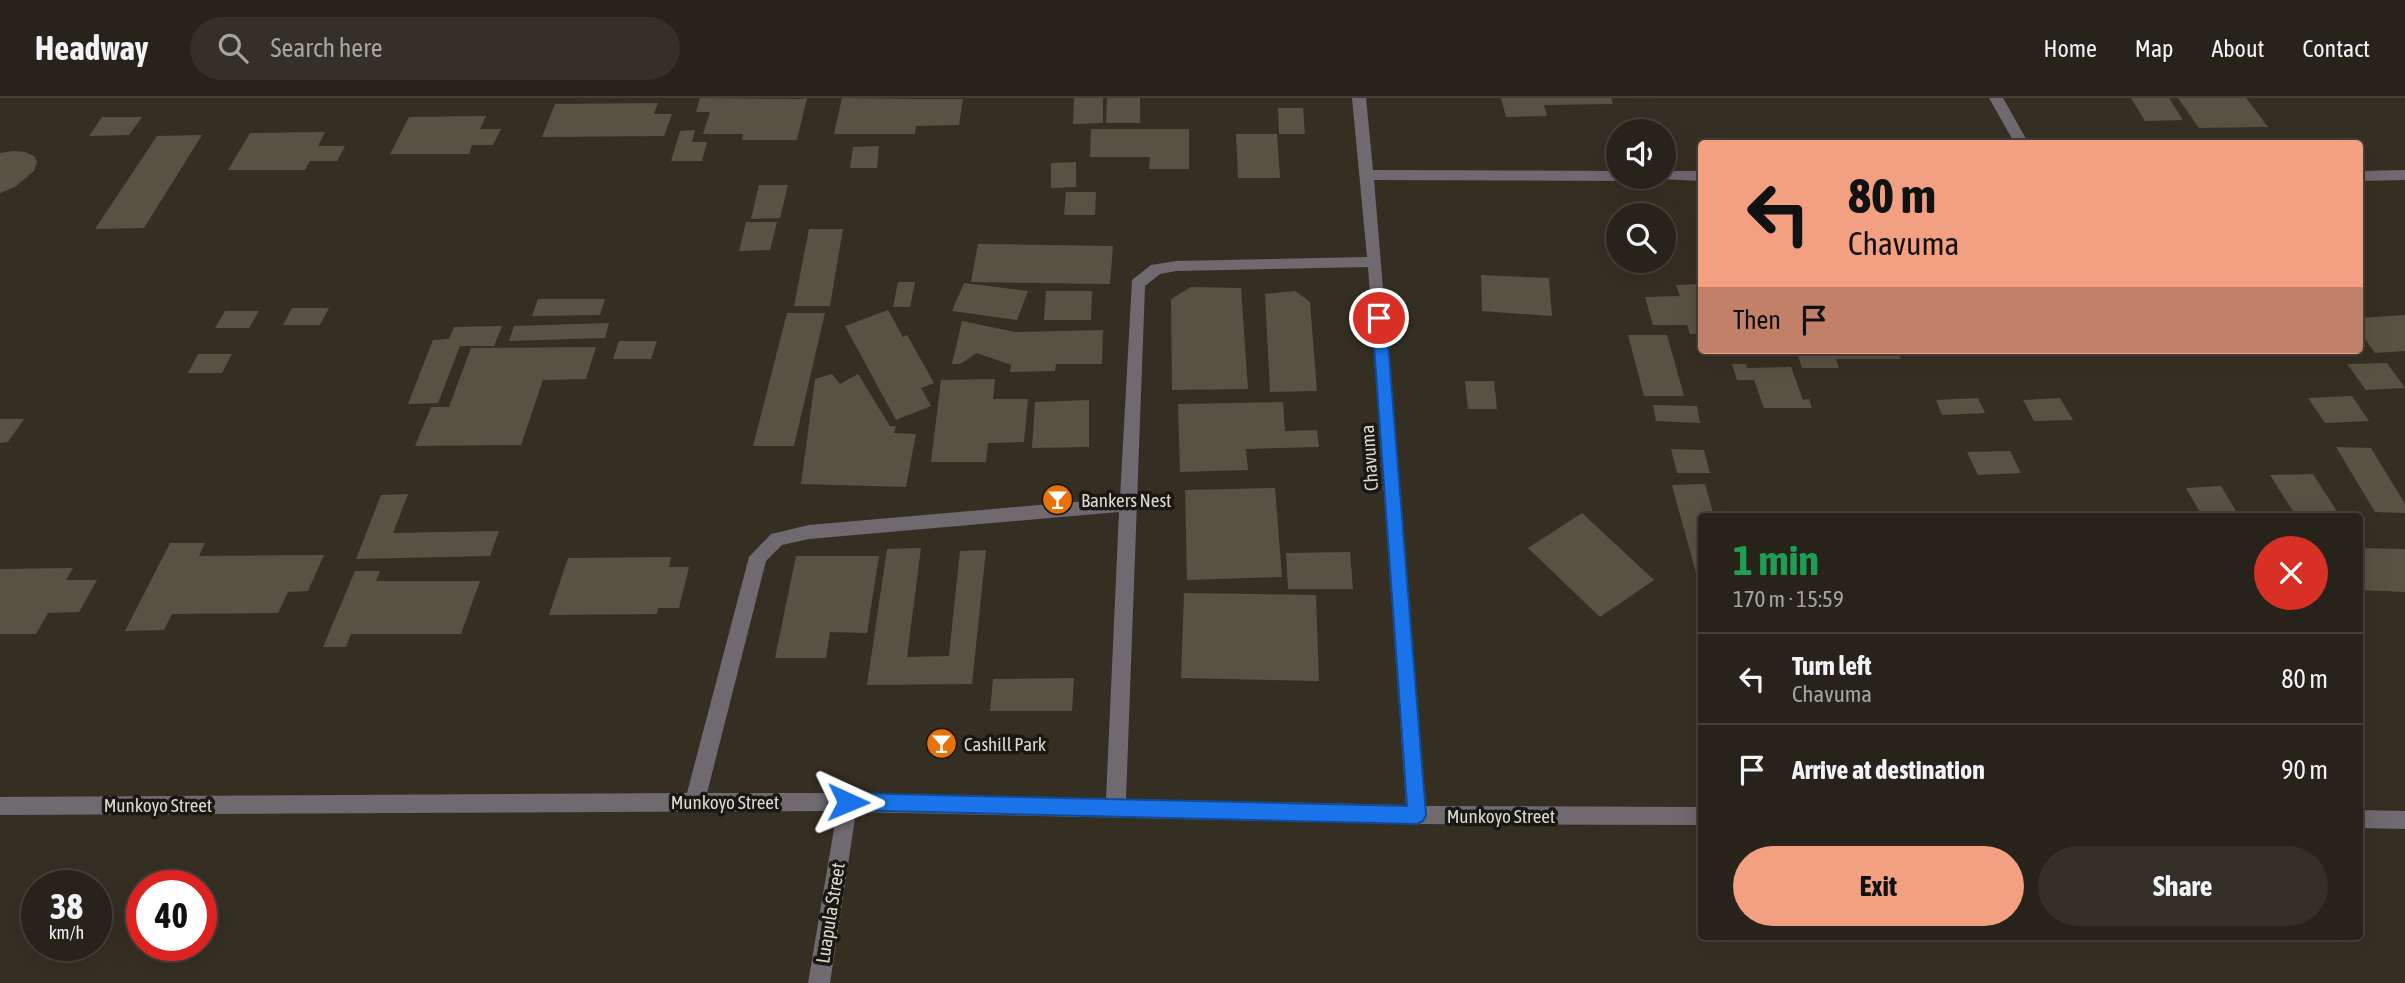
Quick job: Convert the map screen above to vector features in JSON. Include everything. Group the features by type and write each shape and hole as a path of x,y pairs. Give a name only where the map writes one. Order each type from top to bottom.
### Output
{"street":[{"name":"Chavuma","path":"1359,98 1375,262 1417,815"},
{"path":"1996,98 2020,140"},
{"path":"1366,175 1606,176"},
{"path":"2363,176 2405,175"},
{"path":"1676,176 1698,176"},
{"path":"1116,806 1137,284 1156,269 1176,266 1375,262"},
{"path":"695,802 758,557 777,539 808,532 1128,505"},
{"name":"Munkoyo Street","path":"0,806 848,802 1116,806 1417,815 1698,817"},
{"name":"Luapula Street","path":"819,983 848,802"},
{"path":"2363,820 2405,820"}],"building":[{"path":"700,98 807,98 797,140 742,140 743,134 703,134 710,112 696,112"},
{"path":"842,98 963,99 959,125 916,126 915,134 834,134"},
{"path":"1074,98 1103,98 1103,123 1073,124"},
{"path":"1107,98 1140,98 1140,123 1106,123"},
{"path":"1501,98 1611,98 1613,104 1544,105 1547,116 1506,117"},
{"path":"2131,98 2169,98 2183,120 2145,121"},
{"path":"2178,98 2246,98 2268,127 2199,128"},
{"path":"658,103 654,114 672,114 664,136 542,137 555,104"},
{"path":"1278,108 1303,108 1305,134 1279,134"},
{"path":"486,116 480,129 501,129 493,145 472,145 469,154 390,154 409,117"},
{"path":"102,117 142,117 129,135 89,136"},
{"path":"1091,129 1189,129 1189,169 1149,169 1150,157 1090,157"},
{"path":"695,130 692,142 707,142 702,161 671,161 680,131"},
{"path":"325,132 318,146 345,146 337,161 310,161 305,170 228,170 250,133"},
{"path":"1236,134 1277,134 1280,178 1238,178"},
{"path":"202,135 144,228 95,229 157,136"},
{"path":"879,146 877,168 850,168 853,147"},
{"path":"13,151 34,156 37,162 34,171 15,187 0,193 0,153"},
{"path":"1076,162 1076,187 1051,188 1051,163"},
{"path":"759,185 788,185 780,218 751,219"},
{"path":"1066,192 1096,192 1095,215 1064,215"},
{"path":"746,222 777,222 770,250 739,251"},
{"path":"809,229 843,229 830,306 794,306"},
{"path":"978,244 1113,246 1110,284 971,282"},
{"path":"1481,275 1549,278 1552,316 1482,311"},
{"path":"898,282 915,282 910,307 893,307"},
{"path":"964,283 1028,291 1017,320 952,311"},
{"path":"1698,284 1698,334 1690,334 1687,325 1653,325 1645,297 1680,296 1676,285"},
{"path":"1191,287 1241,288 1248,389 1172,390 1171,299"},
{"path":"1046,291 1092,291 1091,320 1044,320"},
{"path":"1295,291 1310,302 1317,391 1270,392 1265,294"},
{"path":"538,299 605,299 600,315 532,316"},
{"path":"292,308 329,308 320,325 283,325"},
{"path":"888,310 903,337 907,335 934,383 921,388 931,406 896,420 845,326"},
{"path":"225,311 259,311 249,328 215,328"},
{"path":"787,313 825,313 794,446 753,446"},
{"path":"2405,315 2405,351 2375,353 2363,336 2363,318"},
{"path":"962,321 1015,332 1103,330 1102,364 1056,364 1055,371 1010,372 1011,365 977,353 960,364 952,364"},
{"path":"609,323 605,338 509,341 514,326"},
{"path":"502,326 494,346 460,346 438,403 408,404 433,340 449,339 454,327"},
{"path":"1628,335 1667,335 1684,396 1644,396"},
{"path":"619,341 657,341 651,359 613,359"},
{"path":"596,347 586,379 543,380 521,445 415,446 431,407 449,407 471,348"},
{"path":"198,354 232,354 222,373 188,373"},
{"path":"1797,354 1899,354 1901,359 1836,359 1839,368 1802,368"},
{"path":"2387,363 2405,388 2366,390 2347,364"},
{"path":"1732,364 1746,364 1747,368 1791,367 1803,400 1809,399 1812,408 1764,408 1754,380 1737,380"},
{"path":"832,374 840,384 858,374 890,426 896,426 894,433 916,434 906,487 801,484 815,379"},
{"path":"995,379 993,399 1028,399 1024,442 988,443 986,462 931,462 941,380"},
{"path":"1465,381 1494,381 1497,409 1468,409"},
{"path":"2352,396 2369,421 2325,423 2308,398"},
{"path":"1978,398 1985,413 1942,415 1936,400"},
{"path":"2060,398 2073,420 2034,421 2023,400"},
{"path":"1089,400 1089,447 1032,448 1035,402"},
{"path":"1283,402 1285,431 1317,430 1319,447 1246,449 1248,470 1180,472 1178,404"},
{"path":"1653,405 1697,406 1700,423 1656,421"},
{"path":"0,419 24,419 8,442 0,443"},
{"path":"2336,447 2371,448 2405,504 2405,513 2375,512"},
{"path":"1671,449 1704,450 1710,473 1677,473"},
{"path":"2010,451 2021,473 1978,475 1967,452"},
{"path":"2313,474 2338,513 2294,513 2270,475"},
{"path":"1705,484 1713,513 1698,513 1698,581 1672,485"},
{"path":"2221,486 2237,513 2200,513 2186,488"},
{"path":"1275,488 1282,577 1187,580 1185,490"},
{"path":"408,494 393,533 499,531 490,556 356,559 381,495"},
{"path":"1582,513 1654,580 1600,617 1528,548"},
{"path":"170,543 205,543 199,556 324,555 308,591 288,592 278,613 172,614 164,630 125,631"},
{"path":"921,548 907,657 949,656 960,551 986,550 972,684 867,685 887,549"},
{"path":"2363,548 2405,549 2405,592 2363,590"},
{"path":"1350,552 1353,589 1288,589 1286,553"},
{"path":"796,556 879,556 867,633 830,632 826,658 775,658"},
{"path":"671,557 669,567 689,567 679,608 658,608 657,614 549,615 568,558"},
{"path":"73,568 66,580 97,580 79,612 48,613 36,634 0,634 0,569"},
{"path":"355,571 380,571 376,581 480,581 461,634 351,634 346,647 323,647"},
{"path":"1184,593 1316,595 1319,681 1181,678"},
{"path":"1074,678 1072,711 990,711 993,679"}],"place":[{"name":"Bankers Nest","path":"1058,500"},
{"name":"Cashill Park","path":"941,744"}],"route":[{"path":"848,802 1116,806 1417,815 1379,318"}]}
